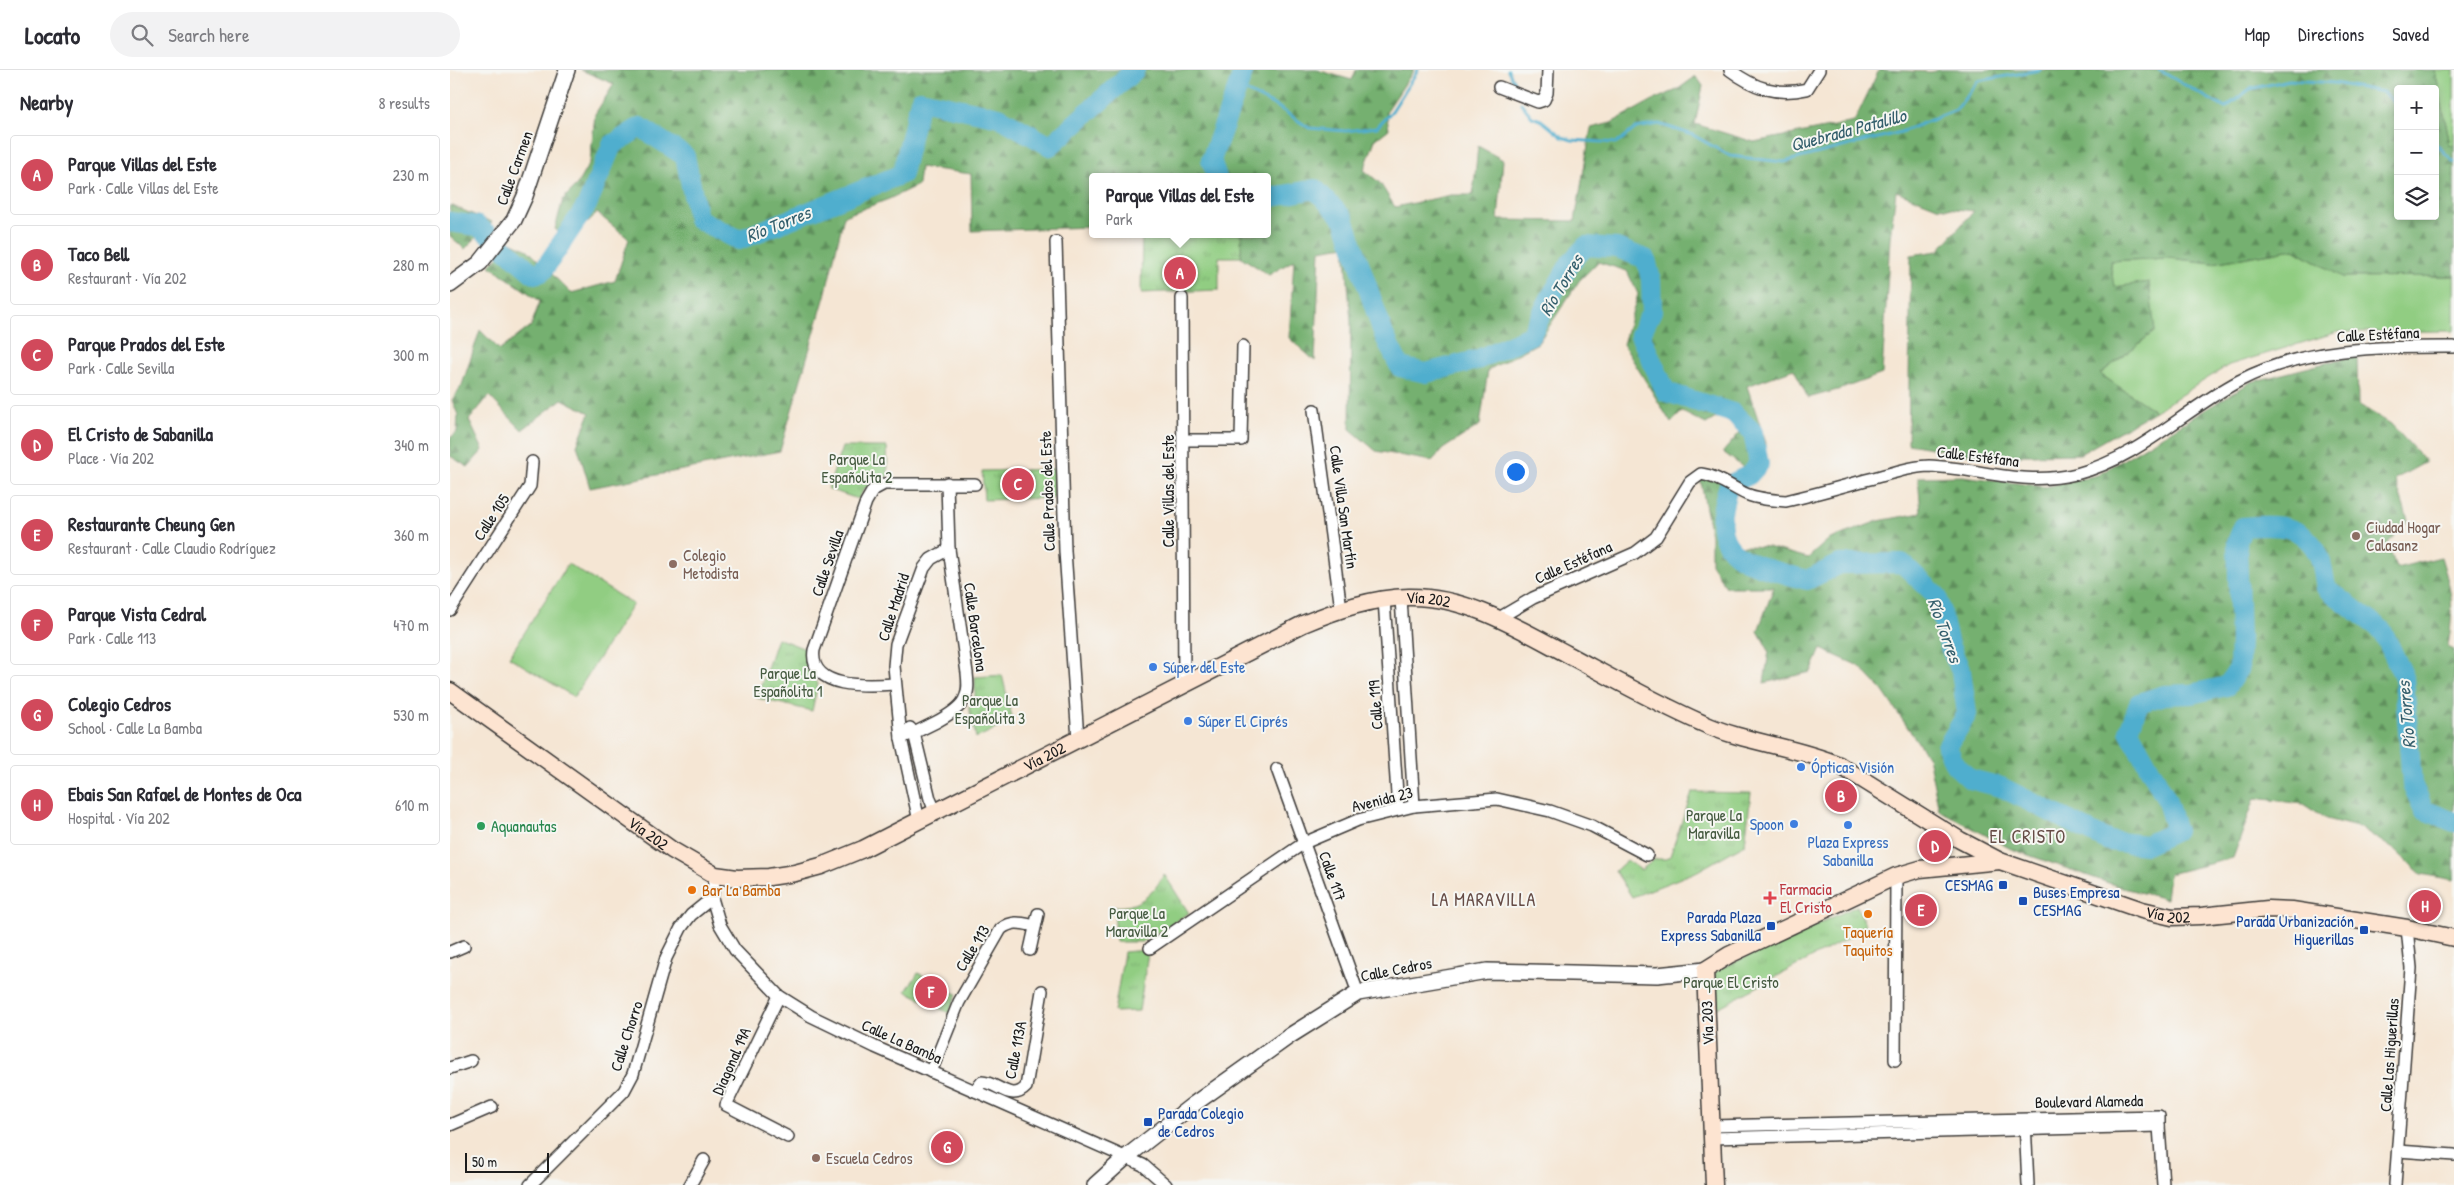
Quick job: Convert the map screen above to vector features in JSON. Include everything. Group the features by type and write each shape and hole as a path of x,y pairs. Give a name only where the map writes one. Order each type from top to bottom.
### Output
{"main road":[{"name":"Vía 202","path":"450,690 672,850 715,875 737,878 769,877 821,866 936,813 1303,624 1341,609 1384,600 1401,598 1448,601 1499,618 1671,710 1709,727 1820,757 1839,764 1951,834 2000,861 2112,900 2172,917 2268,909 2324,914 2454,938"},
{"path":"1946,866 1951,857 1951,834"},
{"path":"1705,970 1729,955 1896,876 1946,866 2000,861"},
{"name":"Vía 203","path":"1705,970 1714,1185"}],"street":[{"name":"Calle Carmen","path":"450,285 485,257 514,220 525,196 566,70"},
{"path":"1499,87 1538,102 1544,100 1547,93 1548,70"},
{"path":"1730,70 1741,78 1764,89 1789,93 1806,89 1818,70"},
{"name":"Calle Prados del Este","path":"1056,242 1065,551 1078,739"},
{"name":"Calle Villas del Este","path":"1182,298 1184,684"},
{"path":"1184,440 1241,440 1243,346"},
{"name":"Calle Estéfana","path":"1499,618 1533,598 1635,553 1656,537 1690,482 1701,474 1714,477 1748,495 1769,500 1786,501 1902,470 1928,466 2024,479 2075,474 2107,464 2140,448 2238,381 2286,362 2354,348 2454,347"},
{"name":"Calle Villa San Martín","path":"1314,410 1341,609"},
{"name":"Calle 105","path":"450,610 530,486 532,462"},
{"name":"Calle Sevilla","path":"895,684 851,684 823,676 816,670 814,650 866,502 873,490 879,485 894,482 975,484"},
{"name":"Calle Barcelona","path":"901,738 914,734 959,706 967,693 967,673 949,549 948,483"},
{"name":"Calle Madrid","path":"919,821 901,738 901,718 895,684 896,644 927,562 949,549"},
{"name":"Calle 119","path":"1401,598 1414,806"},
{"name":"Calle 119","path":"1384,600 1398,809"},
{"name":"Calle Madrid","path":"901,718 914,734 936,813"},
{"name":"Calle 117","path":"1277,769 1358,993"},
{"name":"Avenida 23","path":"1150,948 1304,843 1358,820 1414,806 1497,799 1550,811 1584,823 1647,856"},
{"path":"712,898 715,875"},
{"path":"1895,1060 1896,876"},
{"name":"Calle La Bamba","path":"712,898 720,925 735,950 779,996 811,1016 931,1072 1143,1165 1166,1185"},
{"name":"Calle Chorro","path":"530,1185 624,1091 633,1074 666,958 681,928 692,915 712,898"},
{"path":"1030,950 1038,914"},
{"name":"Calle 113","path":"931,1072 959,1002 1001,930 1008,924 1016,922 1035,926"},
{"name":"Calle Las Higuerillas","path":"2395,1185 2411,968 2407,928"},
{"path":"450,952 464,946"},
{"name":"Calle Cedros","path":"1095,1185 1125,1158 1245,1068 1299,1030 1358,993 1487,971 1657,975 1705,970"},
{"name":"Calle 113A","path":"975,1091 982,1082 991,1083 1001,1091 1012,1093 1023,1091 1026,1087 1042,991"},
{"name":"Diagonal 19A","path":"779,996 726,1105 788,1137"},
{"path":"450,1068 471,1061"},
{"path":"450,1125 492,1107"},
{"path":"2026,1124 2028,1185"},
{"name":"Boulevard Alameda","path":"1712,1132 2026,1124 2160,1126 2163,1185"},
{"path":"2398,1151 2454,1155"},
{"path":"690,1185 704,1160"}],"green space":[{"path":"581,70 1317,70 1352,80 1356,70 1414,70 1386,112 1389,129 1375,140 1364,170 1380,183 1395,207 1451,195 1473,195 1478,146 1503,160 1498,220 1575,221 1591,128 1611,123 1653,100 1677,90 1696,76 1703,86 1695,124 1754,142 1854,122 1879,70 1931,72 1941,70 2435,70 2438,85 2394,85 2394,220 2439,220 2439,90 2450,145 2454,145 2454,276 2342,277 2294,249 2213,263 2168,258 2110,261 2114,287 2149,282 2155,331 2100,374 2155,411 2080,454 1979,456 1908,444 1911,255 1938,251 1974,211 1937,207 1896,191 1890,238 1882,374 1841,389 1808,398 1794,369 1747,386 1766,443 1748,471 1723,452 1741,431 1721,415 1706,424 1682,412 1671,423 1623,344 1638,294 1627,271 1598,262 1579,281 1538,343 1488,370 1480,425 1443,449 1432,461 1376,451 1350,429 1351,322 1345,246 1320,250 1315,361 1289,338 1294,260 1269,275 1241,257 1241,238 1271,238 1271,173 1089,173 1089,227 972,231 971,174 920,167 918,185 889,199 844,216 825,296 780,451 590,488 577,445 590,413 562,399 522,430 489,396 469,420 483,450 468,467 450,456 450,438 457,432 458,415 452,400 462,385 480,330 500,350 531,326 540,301 490,266 511,242 528,250 571,293 615,281 629,239 597,213 569,240 555,229 563,199 576,186 590,162 595,114 614,84"},
{"path":"2435,70 2454,70 2454,145 2450,145"},
{"path":"450,205 492,222 465,249 450,236"},
{"path":"1142,238 1241,238 1241,257 1219,257 1219,290 1141,293"},
{"path":"2294,249 2342,277 2454,276 2454,331 2338,332 2229,365 2155,411 2100,374 2155,331 2113,287 2110,261 2168,258 2213,263"},
{"path":"2357,355 2358,404 2391,424 2426,462 2395,479 2408,520 2388,543 2396,568 2441,557 2450,592 2452,611 2448,647 2454,650 2454,880 2421,874 2395,850 2361,828 2326,819 2303,804 2255,798 2233,858 2169,874 2166,899 2123,888 2011,849 1939,810 1928,757 1882,690 1859,666 1821,649 1811,672 1764,683 1769,651 1758,631 1774,587 1726,587 1711,564 1711,536 1700,477 1721,481 1727,545 1768,547 1808,558 1828,540 1878,521 1921,513 1918,477 1963,476 2046,487 2098,475 2251,382"},
{"name":"Parque La Españolita 2","path":"842,447 887,447 888,476 865,488 858,499 828,489"},
{"path":"1054,469 1054,498 984,500 982,471"},
{"path":"568,564 633,604 574,697 509,657"},
{"name":"Parque La Españolita 1","path":"777,638 808,650 807,664 809,672 818,683 812,711 757,698"},
{"name":"Parque La Españolita 3","path":"1002,675 1013,721 976,738 969,707 975,697 975,677"},
{"name":"Parque La Maravilla","path":"1692,792 1751,793 1745,844 1696,872 1632,897 1615,871 1627,860 1641,870 1655,859 1666,859 1670,856"},
{"name":"Parque La Maravilla 2","path":"1164,874 1189,913 1142,942 1116,942 1114,906 1130,905 1144,899 1155,888"},
{"name":"Parque El Cristo","path":"1857,906 1867,928 1714,1010 1712,976 1719,969"},
{"path":"1146,950 1148,953 1139,1011 1114,1012 1124,952"},
{"path":"918,973 957,994 949,1013 906,991"}],"waterway":[{"name":"Río Torres","path":"450,222 478,226 534,274 542,272 587,205 612,145 640,127 685,156 698,219 739,240 902,174 920,100 999,117 1050,146 1135,70"},
{"name":"Río Torres","path":"1216,173 1211,160 1244,70"},
{"name":"Quebrada Patalillo","path":"1238,87 1278,107 1309,128 1346,131 1377,127 1392,111 1418,70"},
{"name":"Quebrada Patalillo","path":"1508,70 1516,86"},
{"name":"Quebrada Patalillo","path":"1521,103 1532,117 1541,120 1562,137 1572,140 1617,143 1636,128 1659,124 1693,135 1730,156 1784,162 1901,132 1956,110 1978,81 2040,70"},
{"name":"Quebrada Patalillo","path":"2159,70 2225,108 2250,89 2289,80 2334,83 2383,92 2394,102"},
{"name":"Quebrada Patalillo","path":"2439,147 2454,162"},
{"name":"Río Torres","path":"1271,197 1315,189 1344,219 1384,335 1400,367 1426,373 1477,360 1531,335 1571,262 1586,246 1617,248 1646,259 1651,280 1652,311 1640,335 1666,392 1733,413 1753,432 1759,464 1749,475 1729,485 1723,510 1722,529 1727,544 1736,554 1750,562 1767,569 1807,580 1840,564 1902,563 1937,596 1949,645 1961,671 1967,714 1947,747 1955,765 1970,779 2001,787 2109,841 2146,845 2176,831 2166,798 2129,731 2139,703 2164,695 2191,694 2227,686 2239,668 2237,542 2243,527 2276,526 2295,531 2304,536 2320,558 2326,588 2382,630 2404,677 2412,784 2424,810 2454,822"}],"place":[{"name":"Parque Villas del Este","path":"1180,273"},
{"name":"Parque Prados del Este","path":"1018,484"},
{"name":"Ciudad Hogar Calasanz","path":"2356,536"},
{"name":"Colegio Metodista","path":"673,564"},
{"name":"Súper del Este","path":"1153,667"},
{"name":"Súper El Ciprés","path":"1188,721"},
{"name":"Ópticas Visión","path":"1801,767"},
{"name":"Taco Bell","path":"1841,796"},
{"name":"Spoon","path":"1794,824"},
{"name":"Plaza Express Sabanilla","path":"1848,825"},
{"name":"Aquanautas","path":"481,826"},
{"name":"El Cristo de Sabanilla","path":"1935,846"},
{"name":"CESMAG","path":"2003,885"},
{"name":"Bar La Bamba","path":"692,890"},
{"name":"Farmacia El Cristo","path":"1770,898"},
{"name":"Buses Empresa CESMAG","path":"2023,901"},
{"name":"Ebais San Rafael de Montes de Oca","path":"2425,906"},
{"name":"Restaurante Cheung Gen","path":"1921,910"},
{"name":"Taquería Taquitos","path":"1868,914"},
{"name":"Parada Plaza Express Sabanilla","path":"1771,926"},
{"name":"Parada Urbanización Higuerillas","path":"2364,930"},
{"name":"Parque Vista Cedral","path":"931,992"},
{"name":"Parada Colegio de Cedros","path":"1148,1122"},
{"name":"Colegio Cedros","path":"947,1147"},
{"name":"Escuela Cedros","path":"816,1158"}],"district":[{"name":"EL CRISTO","path":"2028,836"},
{"name":"LA MARAVILLA","path":"1484,899"}]}
